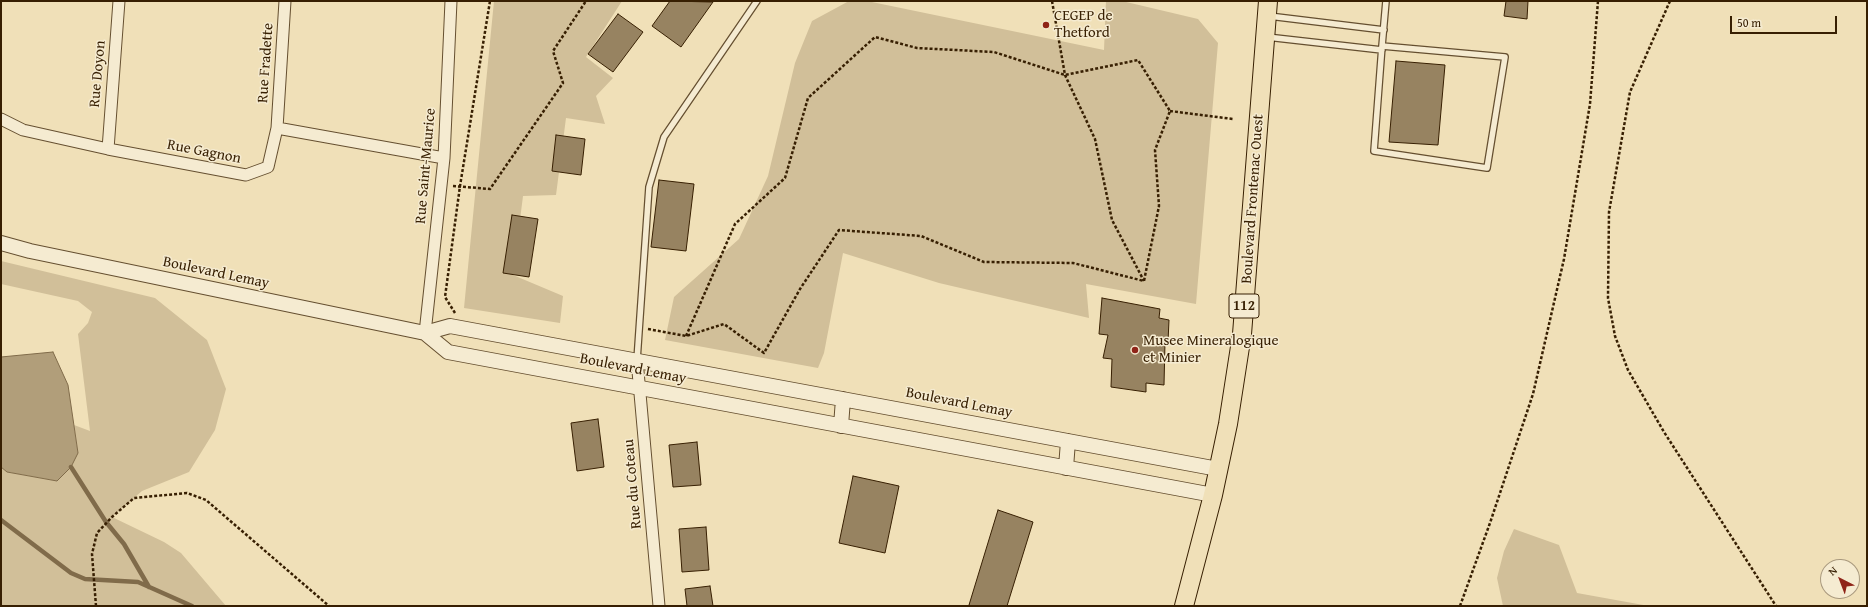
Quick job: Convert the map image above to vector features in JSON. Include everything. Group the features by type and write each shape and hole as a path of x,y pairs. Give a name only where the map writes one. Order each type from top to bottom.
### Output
{"main road":[{"name":"Boulevard Frontenac Ouest","path":"1184,606 1213,496 1228,424 1242,334 1267,8"}],"street":[{"name":"Rue Doyon","path":"108,149 119,1"},
{"name":"Rue Fradette","path":"277,128 285,1"},
{"name":"Rue Saint-Maurice","path":"425,333 444,158 452,1"},
{"name":"Rue Gagnon","path":"1,119 23,130 108,149 246,175 268,167 277,128"},
{"path":"277,128 444,158"},
{"name":"Boulevard Lemay","path":"1,243 30,251 425,333 450,326 1218,469"},
{"name":"Boulevard Lemay","path":"425,333 448,352 1213,496"},
{"name":"Rue du Coteau","path":"637,360 659,606"},
{"path":"841,426 843,399"},
{"path":"1066,468 1068,441"}],"lane":[{"path":"637,360 650,187 664,137 757,1"},
{"path":"1265,37 1382,48 1505,57 1487,168 1374,151 1382,48 1384,30 1386,1"},
{"path":"1267,8 1384,30"}],"path":[{"path":"458,316 445,297 460,186 490,1"},
{"path":"441,184 490,189 563,83 553,51 586,1"},
{"path":"1052,1 1065,75 1095,139 1112,220 1144,281"},
{"path":"1460,606 1490,523 1533,394 1564,259 1590,104 1598,1"},
{"path":"1670,1 1630,92 1609,212 1608,298 1615,336 1628,370 1664,432 1776,606"},
{"path":"686,336 735,224 785,178 808,98 875,37 917,48 994,52 1065,75 1138,60 1170,111"},
{"path":"1170,111 1233,119"},
{"path":"1144,281 1159,206 1155,150 1170,111"},
{"path":"639,328 686,336 724,324 764,353 800,289 839,230 921,236 984,262 1073,263 1144,281"},
{"path":"96,606 92,554 97,533 112,517 134,498 188,493 206,500 329,606"}],"shaded area":[{"path":"494,1 622,1 586,57 613,78 596,96 605,124 566,118 556,195 523,196 513,275 563,296 560,323 464,308"},
{"path":"849,1 867,1 1104,50 1106,1 1122,1 1198,19 1218,43 1196,304 1086,284 1089,318 939,283 843,253 824,353 818,368 665,340 674,297 739,239 768,176 795,63 812,21"},
{"path":"1,261 155,298 207,340 226,389 215,430 189,472 142,491 112,517 164,542 181,553 226,606 1,606 1,467 7,472 57,481 78,453 74,425 90,431 78,334 88,323 92,312 78,301 1,284"},
{"path":"53,352 68,385 78,453 71,467 57,481 7,472 1,467 1,357"},
{"path":"1514,529 1559,545 1577,593 1649,606 1503,606 1497,578 1504,551"}],"building":[{"path":"670,1 713,2 681,47 652,26"},
{"path":"1506,1 1528,1 1527,19 1504,16"},
{"path":"618,14 643,32 613,72 588,54"},
{"path":"1396,61 1445,65 1438,145 1389,142"},
{"path":"556,135 585,139 581,175 552,171"},
{"path":"659,180 694,184 686,251 651,247"},
{"path":"512,215 538,219 529,277 503,273"},
{"name":"Musee Mineralogique et Minier","path":"1102,298 1160,309 1159,318 1169,320 1168,342 1165,342 1164,385 1146,383 1146,392 1111,387 1112,359 1103,358 1108,335 1099,334"},
{"path":"598,419 604,467 577,471 571,423"},
{"path":"697,442 701,485 673,487 669,445"},
{"path":"853,476 899,486 885,553 839,543"},
{"path":"998,510 1033,522 1007,606 972,606 969,605"},
{"path":"706,527 709,570 682,572 679,529"},
{"path":"710,586 713,606 687,606 685,589"}],"waterway":[{"path":"71,467 106,522 124,544 149,587"},
{"path":"1,520 71,573 85,579 138,582 192,606"}],"place":[{"name":"CEGEP de Thetford","path":"1046,25"},
{"name":"Musee Mineralogique et Minier","path":"1135,350"}]}
